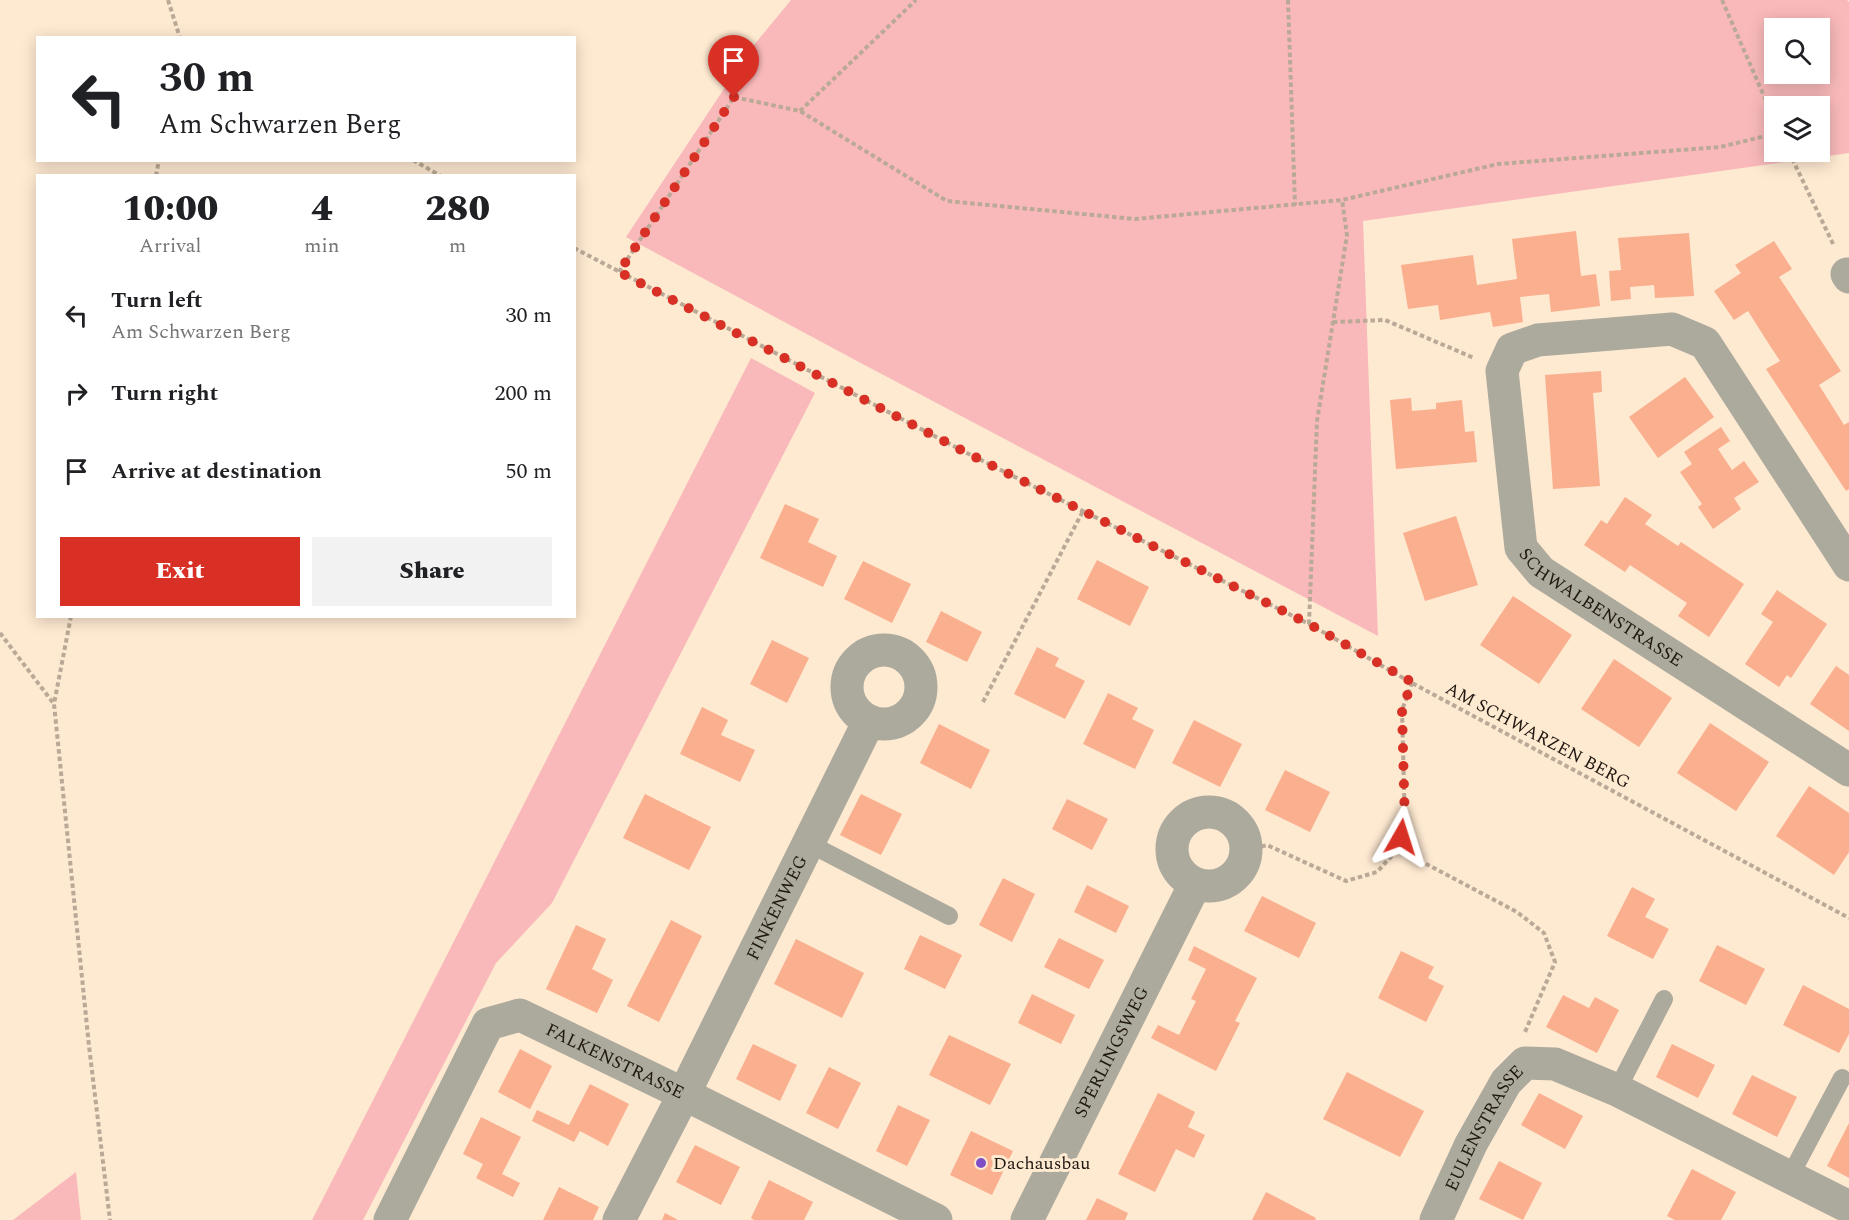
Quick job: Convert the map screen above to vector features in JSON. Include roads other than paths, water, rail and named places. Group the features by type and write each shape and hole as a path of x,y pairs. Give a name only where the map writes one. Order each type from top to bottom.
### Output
{"street":[{"name":"SCHWALBENSTRASSE","path":"1849,565 1705,343 1672,329 1538,340 1512,349 1502,371 1521,548 1541,572 1849,770"},
{"name":"FINKENWEG","path":"619,1220 869,722"},
{"path":"1219,813 1231,818 1240,827 1245,839 1247,851 1241,868 1229,881 1212,886 1195,884 1184,878 1172,856 1172,843 1176,831 1194,814 1219,813"},
{"name":"SPERLINGSWEG","path":"1027,1220 1195,884"},
{"name":"FALKENSTRASSE","path":"390,1220 488,1024 520,1015 936,1220"},
{"name":"EULENSTRASSE","path":"1436,1220 1471,1144 1506,1082 1525,1063 1555,1064 1617,1090 1849,1207"}],"lane":[{"path":"808,843 949,916"},
{"path":"1617,1090 1664,999"},
{"path":"1789,1178 1842,1078"}],"place":[{"name":"Dachausbau","path":"981,1163"}]}
